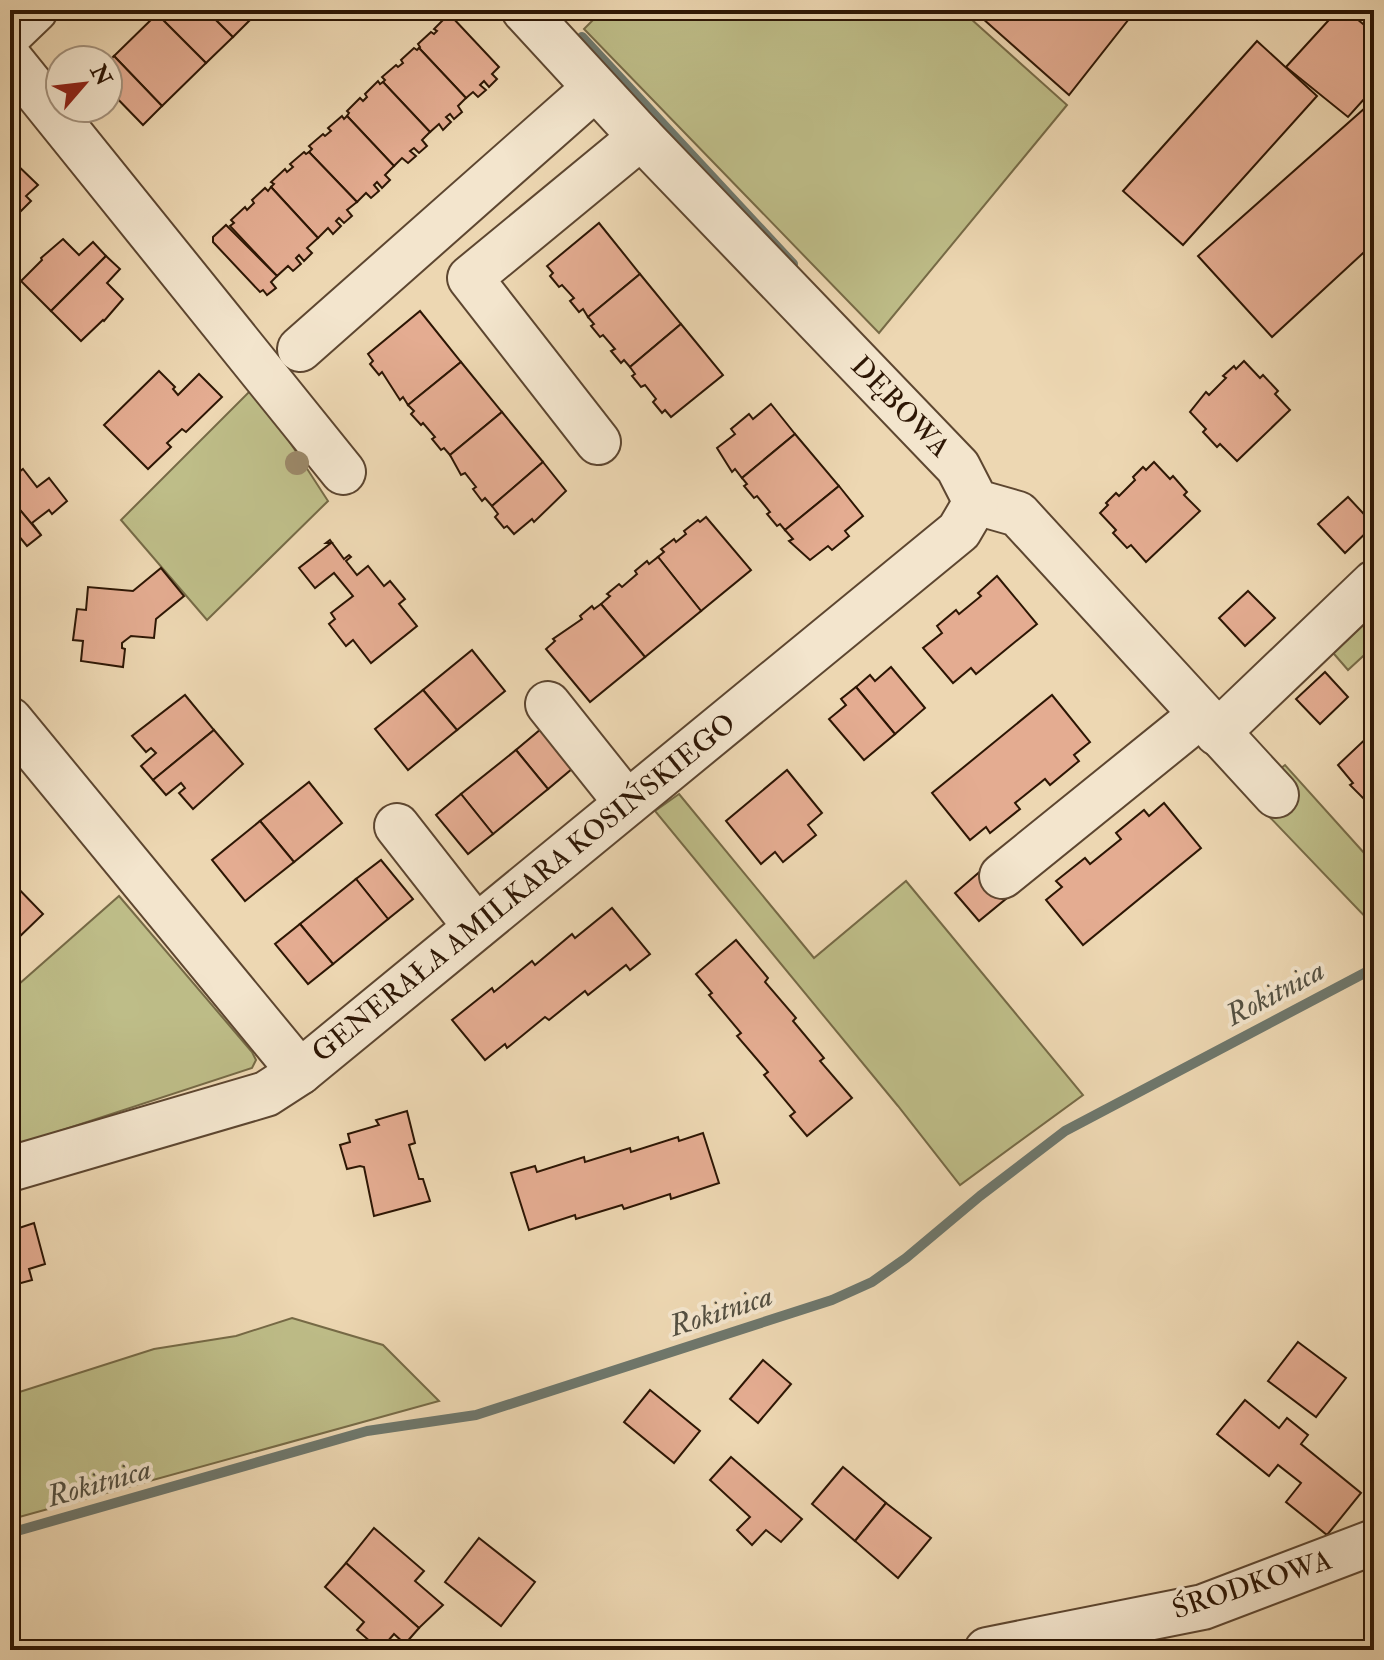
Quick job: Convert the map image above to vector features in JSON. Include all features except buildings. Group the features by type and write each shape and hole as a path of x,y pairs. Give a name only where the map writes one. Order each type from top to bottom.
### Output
{"street":[{"path":"10,34 35,10"},
{"name":"DĘBOWA","path":"524,10 641,137 958,467 976,502"},
{"path":"10,59 343,472"},
{"path":"300,349 595,88"},
{"path":"598,442 470,278 641,137"},
{"path":"976,502 1018,514 1276,795"},
{"name":"GENERAŁA AMILKARA KOSIŃSKIEGO","path":"10,1169 266,1094 300,1072 959,531 976,502"},
{"path":"1002,876 1209,724 1374,583"},
{"path":"548,704 627,803"},
{"path":"10,720 300,1072"},
{"path":"397,826 476,927"},
{"name":"ŚRODKOWA","path":"987,1650 1203,1607 1374,1542"}],"shaded area":[{"path":"581,10 961,10 1067,105 879,333 584,29 592,21"},
{"path":"254,387 328,501 207,620 121,520"},
{"path":"1374,608 1374,646 1348,670 1328,647"},
{"path":"1195,739 1276,772 1285,765 1374,864 1374,926"},
{"path":"679,794 814,958 906,881 1083,1095 960,1185 655,811"},
{"path":"119,896 256,1060 252,1068 17,1145 10,1140 10,992"},
{"path":"292,1318 383,1345 439,1401 12,1519 10,1395 154,1349 236,1336"}],"waterway":[{"path":"582,37 793,264"},
{"name":"Rokitnica","path":"10,1533 367,1431 476,1415 832,1300 872,1282 906,1258 1065,1131 1374,968"}]}
